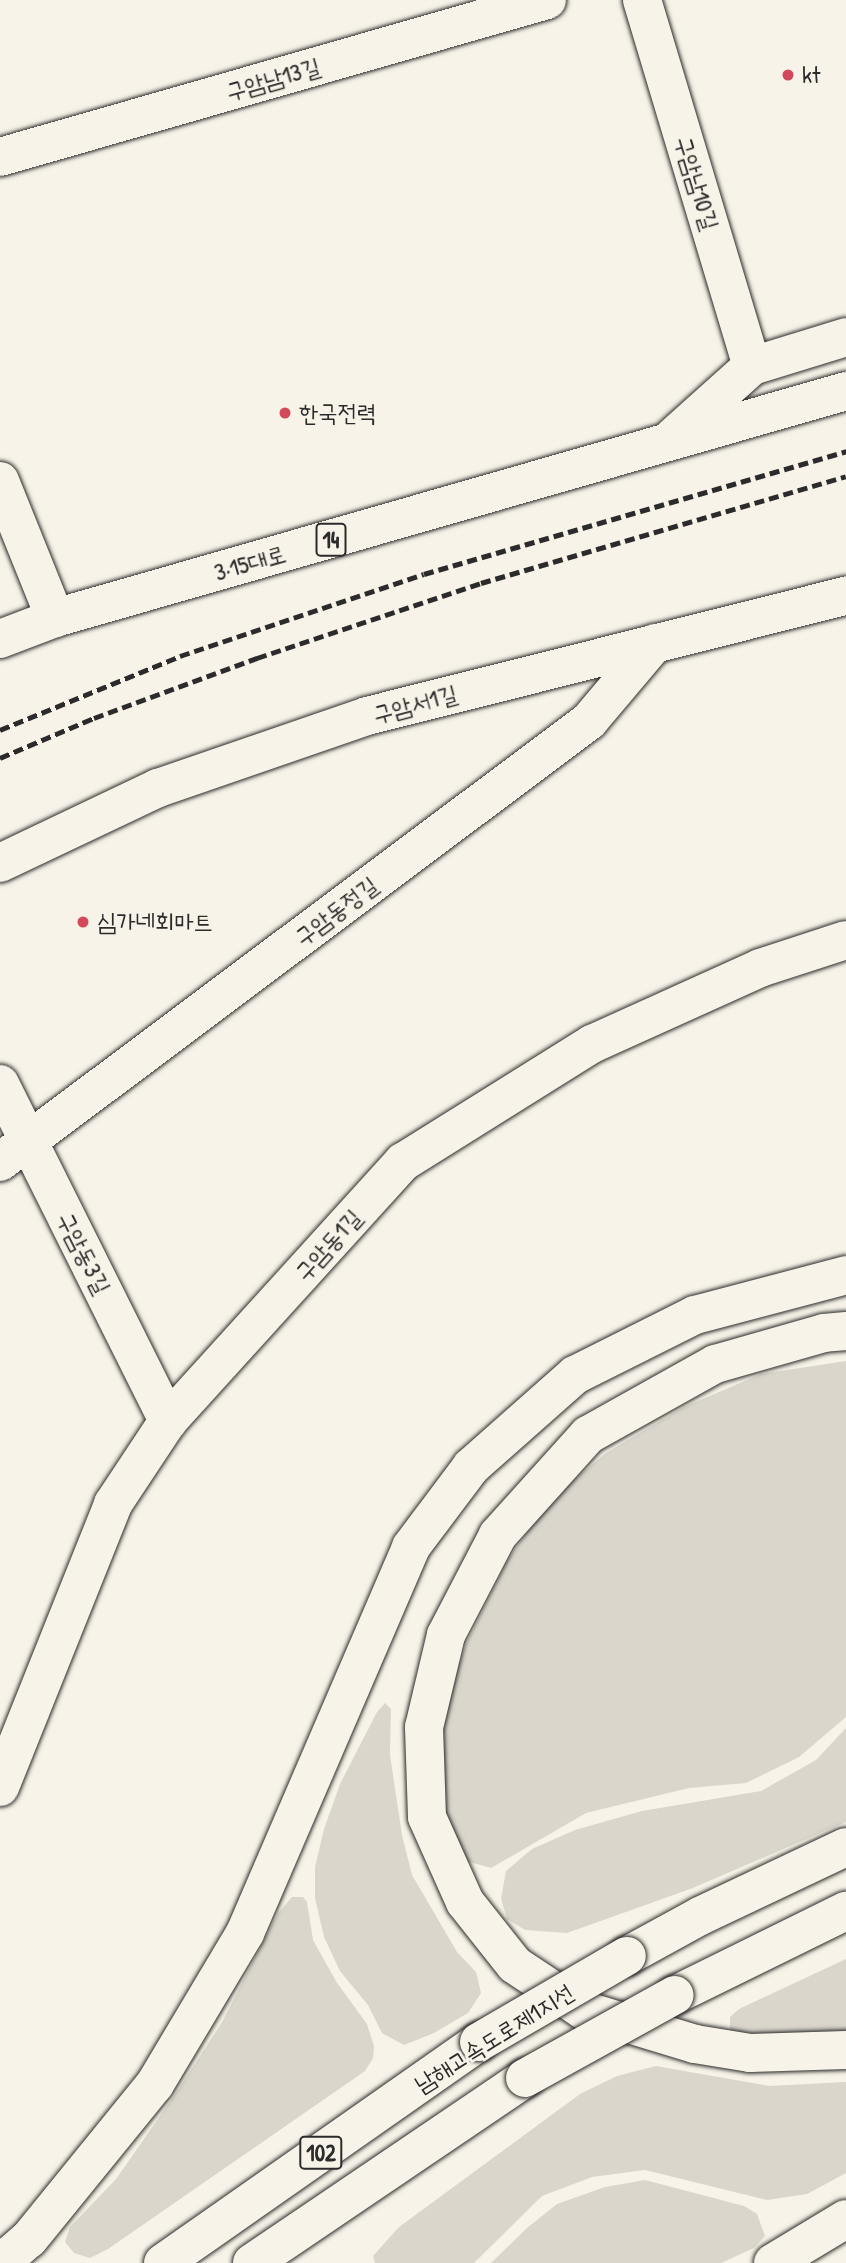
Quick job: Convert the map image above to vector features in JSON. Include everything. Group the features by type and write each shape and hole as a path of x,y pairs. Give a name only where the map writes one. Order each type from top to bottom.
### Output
{"main road":[{"name":"구암남13길","path":"0,157 547,0"},
{"name":"구암남10길","path":"642,0 752,366"},
{"name":"3·15대로","path":"663,445 752,366 846,337"},
{"name":"3·15대로","path":"0,639 55,618 846,391"},
{"path":"0,481 55,618"},
{"name":"구암서1길","path":"0,863 158,788 367,716 846,596"},
{"name":"구암동정길","path":"14,1152 589,721 655,643"},
{"name":"구암동1길","path":"4,1770 113,1504 168,1421 403,1162 592,1044 760,968 846,940"},
{"name":"구암동3길","path":"0,1084 14,1152 168,1421"},
{"path":"1,2263 29,2239 155,2084 245,1933 411,1547 471,1466 575,1375 695,1315 846,1275"},
{"path":"846,1331 824,1333 715,1364 588,1436 498,1535 446,1635 424,1727 427,1816 465,1902 515,1965 583,2010 695,2044 750,2053 846,2050"},
{"name":"남해고속도로제1지선","path":"163,2263 479,2042 700,1916 846,1847"},
{"name":"남해고속도로제1지선","path":"252,2263 525,2078 675,1995 846,1911"},
{"path":"772,2263 846,2218"}],"shaded area":[{"path":"846,1361 846,1717 799,1757 746,1783 689,1788 586,1813 491,1868 466,1861 438,1797 441,1722 466,1644 508,1560 548,1502 606,1453 684,1407 761,1374"},
{"path":"385,1703 391,1709 390,1755 402,1835 412,1875 457,1952 476,1972 481,1993 468,2013 434,2033 404,2045 382,2033 368,2005 340,1971 324,1937 315,1898 315,1867 324,1829 340,1784 377,1712"},
{"path":"846,1728 846,1822 693,1888 567,1933 525,1930 507,1919 501,1899 506,1871 532,1849 575,1830 642,1811 761,1791 816,1760"},
{"path":"292,1897 303,1897 307,1902 313,1940 337,1983 367,2024 374,2046 373,2058 365,2071 108,2249 90,2258 74,2253 65,2242 70,2227 116,2179 174,2096 221,2024 278,1913"},
{"path":"846,1959 846,2040 745,2038 730,2030 730,2017 739,2009"},
{"path":"656,2066 769,2086 846,2082 846,2173 807,2194 767,2200 645,2170 592,2177 542,2196 474,2263 375,2263 373,2256 399,2227 580,2094 617,2076"},
{"path":"645,2180 744,2206 757,2214 765,2236 754,2248 721,2263 491,2263 527,2228 557,2204 605,2187"}],"railway":[{"path":"0,730 180,656 424,574 846,451"},
{"path":"0,758 94,718 257,658 481,583 846,476"}],"place":[{"name":"kt","path":"788,75"},
{"name":"한국전력","path":"285,413"},
{"name":"심가네회마트","path":"83,922"}]}
